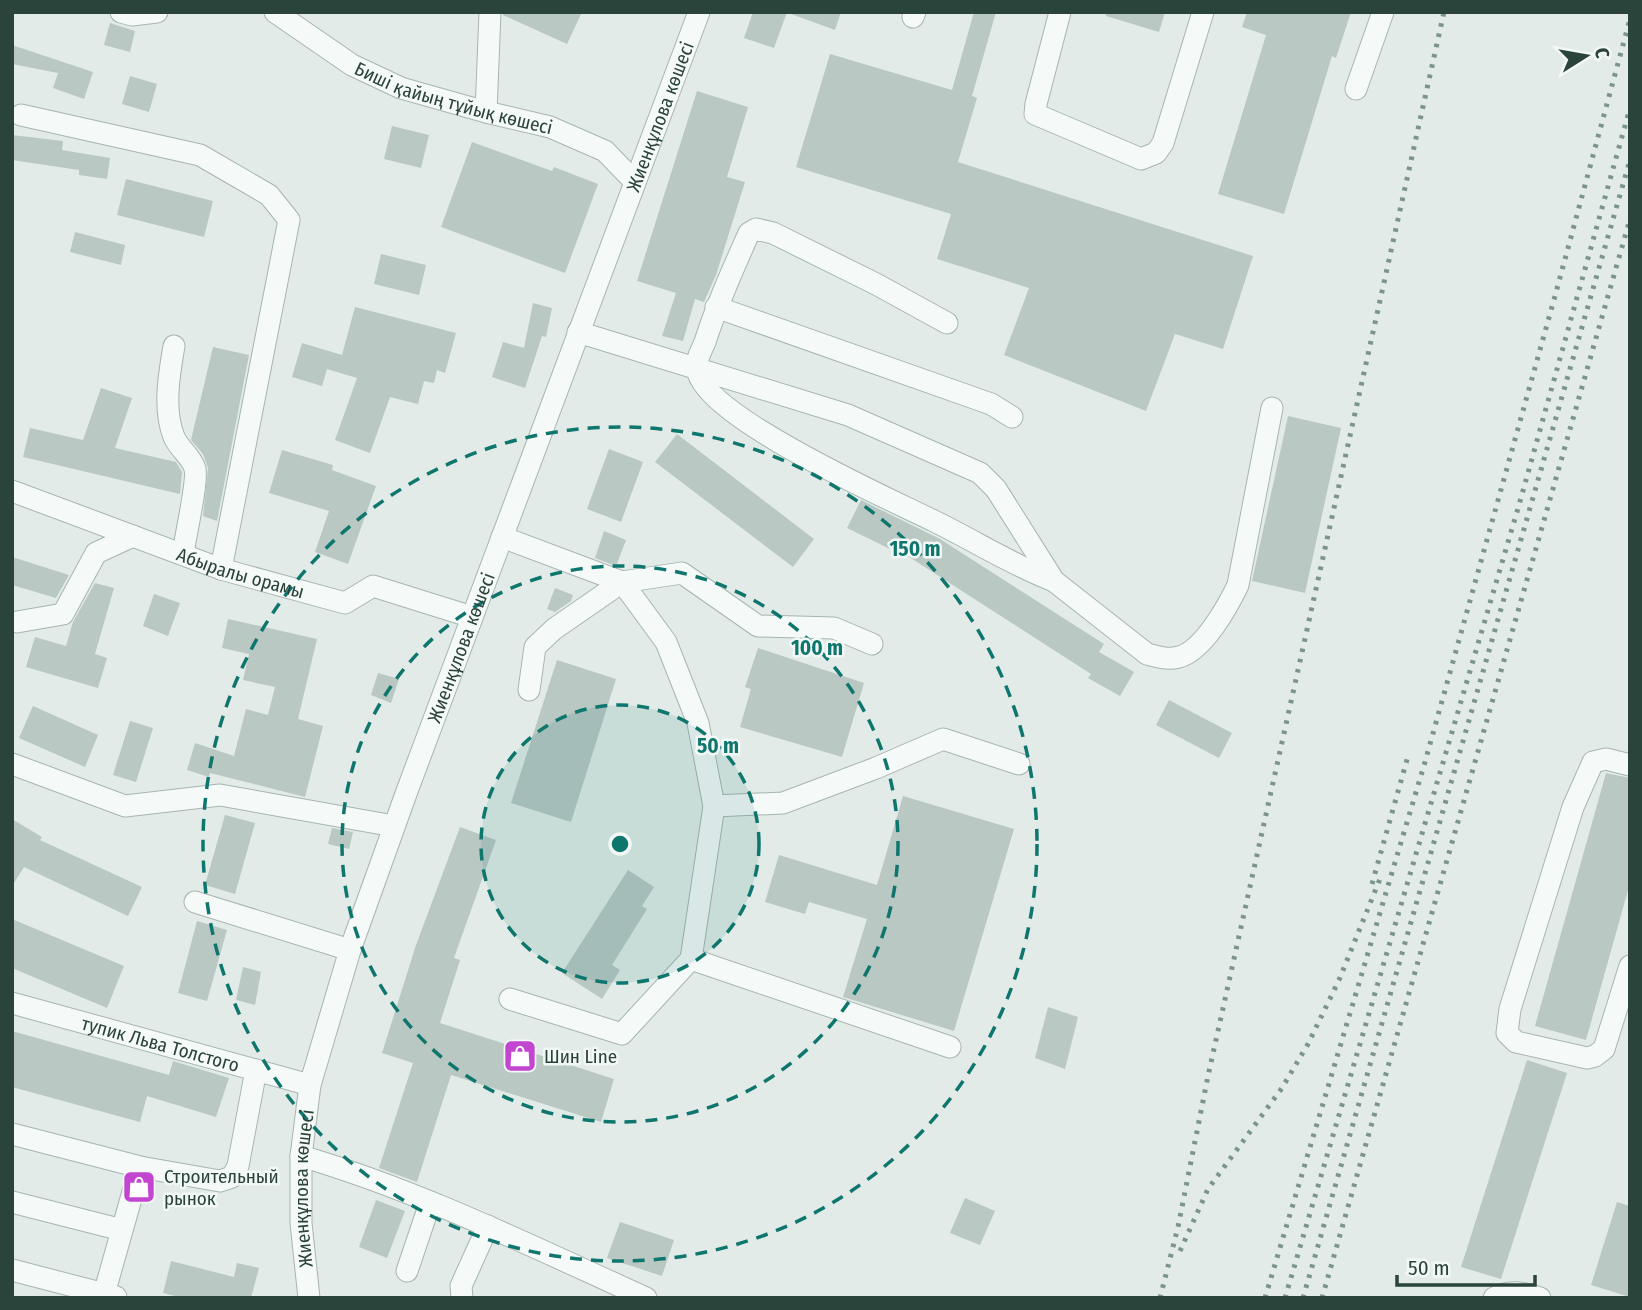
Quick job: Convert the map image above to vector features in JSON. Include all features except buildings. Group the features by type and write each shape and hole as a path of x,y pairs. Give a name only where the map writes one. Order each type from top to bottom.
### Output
{"street":[{"path":"121,12 132,15 157,12"},
{"name":"Биші қайың тұйық көшесі","path":"275,12 352,65 401,88 550,127 606,151 634,181"},
{"path":"486,112 490,12"},
{"name":"Жиенқұлова көшесі","path":"309,1298 301,1223 301,1156 310,1085 350,950 699,12"},
{"path":"1060,12 1035,114 1141,159 1156,153 1163,143 1203,12"},
{"path":"1356,89 1383,12"},
{"path":"21,116 200,155 269,195 289,220 221,569"},
{"path":"947,323 773,233 756,229 749,233 716,307 696,367 702,382 715,398 813,463 937,522 1025,570 1054,581 1147,654 1164,659 1181,657 1192,651 1227,609 1238,585 1272,408"},
{"path":"716,307 991,404 1012,417"},
{"path":"578,332 848,415 980,473 996,489 1054,581"},
{"path":"174,346 168,382 170,417 174,437 192,461 196,478 183,554"},
{"name":"Абыралы орамы","path":"12,491 221,569 345,603 373,586 472,617"},
{"path":"17,622 62,614 96,553 133,536"},
{"path":"502,537 622,582 666,642 698,723 713,806 691,959 622,1034 510,999"},
{"path":"529,690 535,648 554,629 622,582 682,573 758,626 834,628 872,644"},
{"path":"713,806 783,803 943,739 1019,764"},
{"path":"1630,765 1606,759 1593,762 1573,807 1510,1009 1507,1033 1516,1042 1587,1058 1595,1056 1604,1049 1630,965"},
{"path":"12,764 125,806 220,795 394,826"},
{"path":"195,902 350,950"},
{"path":"691,959 950,1047"},
{"name":"тупик Льва Толстого","path":"12,1003 310,1085"},
{"path":"12,1134 140,1167 220,1181 232,1177 238,1166 256,1070"},
{"path":"301,1156 361,1174 488,1226 646,1298"},
{"path":"12,1270 111,1296 122,1230 140,1167"},
{"path":"12,1202 122,1230"},
{"path":"407,1271 430,1203"},
{"path":"462,1298 461,1286 488,1226"},
{"path":"1494,1298 1504,1292 1540,1298"}],"railway":[{"path":"1160,1298 1178,1227 1208,1076 1444,12"},
{"path":"1265,1298 1425,762 1630,19"},
{"path":"1285,1298 1519,505 1630,108"},
{"path":"1303,1298 1630,160"},
{"path":"1322,1298 1630,219"},
{"path":"1372,884 1408,756"},
{"path":"1180,1251 1208,1189 1282,1088 1308,1044 1339,980 1382,874"}],"place":[{"name":"Шин Line","path":"520,1056"},
{"name":"Строительный рынок","path":"139,1187"}]}
